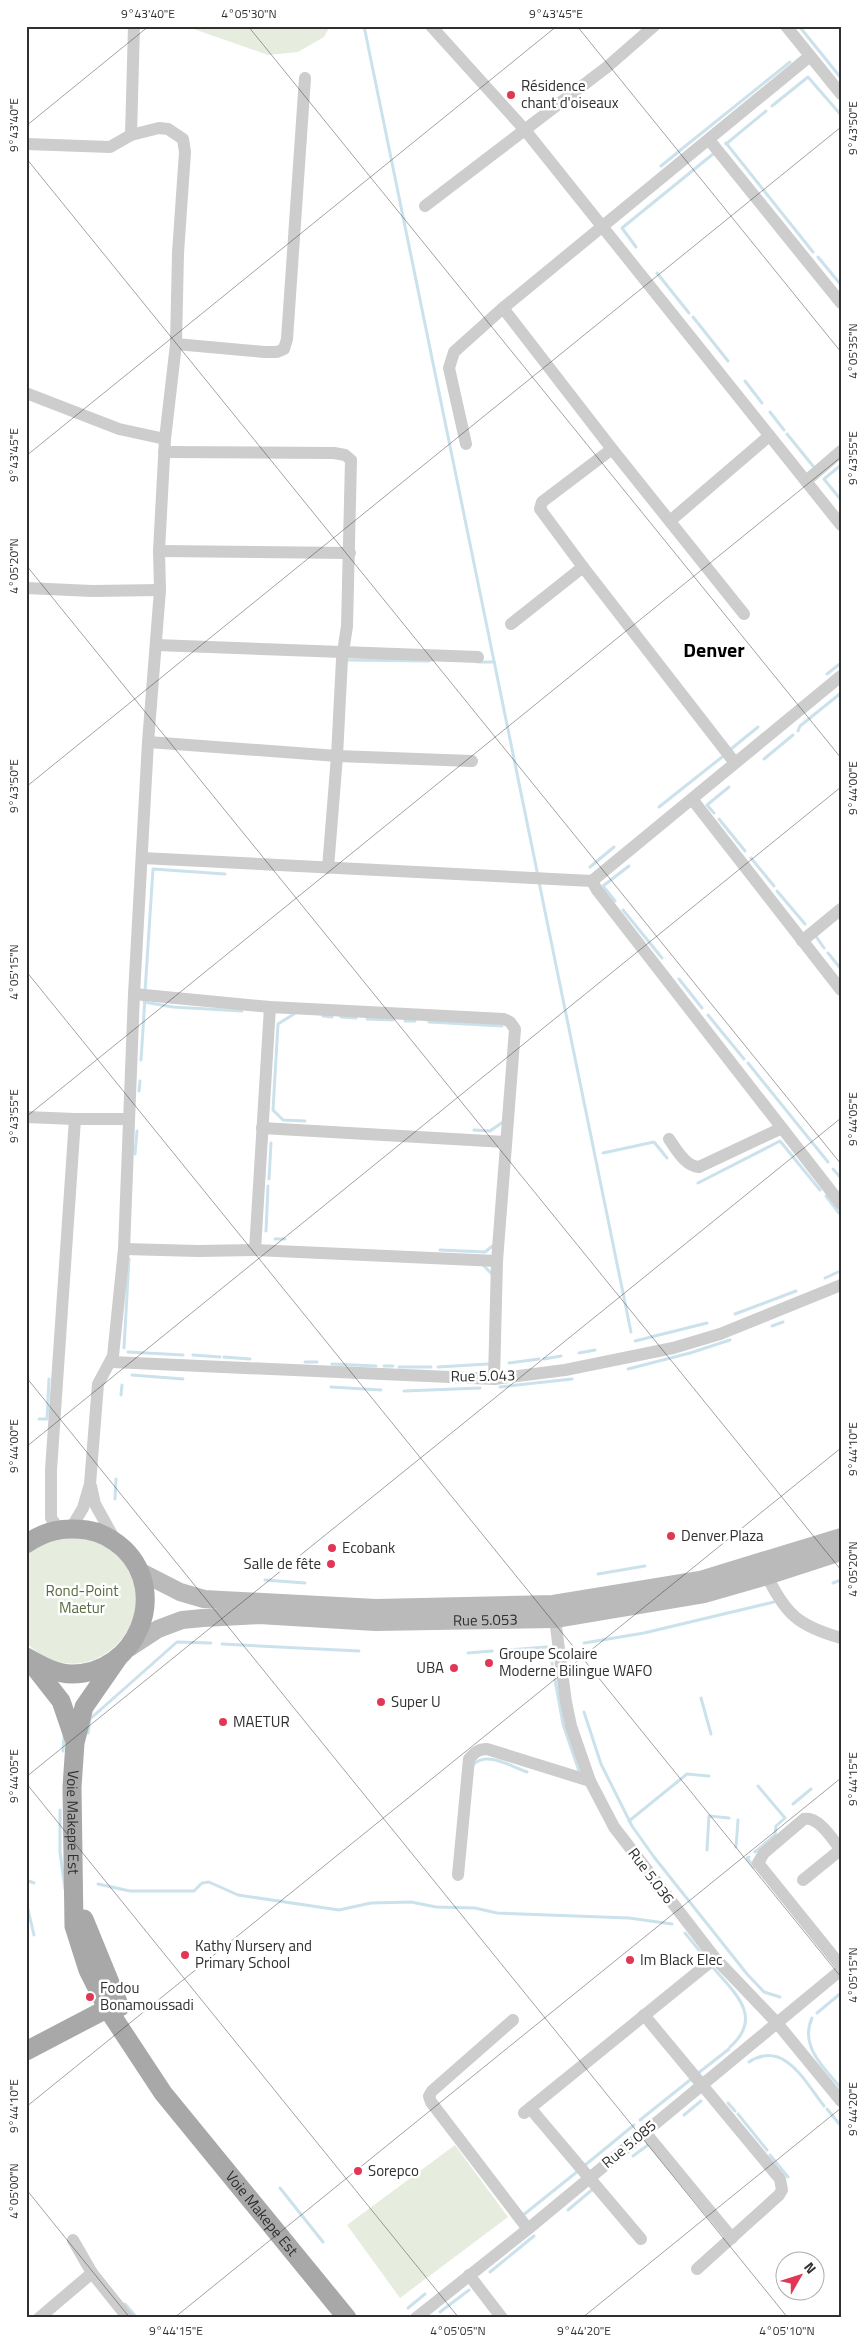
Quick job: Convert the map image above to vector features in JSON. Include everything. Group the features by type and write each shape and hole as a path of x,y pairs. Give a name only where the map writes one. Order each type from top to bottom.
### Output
{"main road":[{"path":"26,1544 42,1534 65,1528 95,1531 116,1542 130,1555 139,1571 145,1591 145,1611 140,1631 84,1707 75,1743"},
{"name":"Rue 5.053","path":"139,1571 180,1592 213,1600 376,1608 554,1611 700,1580 841,1536"},
{"name":"Rue 5.053","path":"124,1653 158,1629 182,1620 259,1615 375,1622 554,1611 704,1594 841,1552"},
{"path":"26,1657 47,1669 72,1674 96,1670 124,1653"},
{"path":"26,1657 61,1701 75,1743"},
{"name":"Voie Makepe Est","path":"75,1743 72,1787 75,1903 85,1922 112,2006 166,2074 177,2108 347,2318"},
{"path":"26,2051 112,2006"}],"street":[{"path":"131,134 134,26"},
{"path":"431,26 525,130 841,525"},
{"path":"425,206 607,66 654,26"},
{"path":"786,26 841,94"},
{"path":"466,444 450,368 454,352 503,308 810,56"},
{"path":"176,344 264,352 277,352 284,349 287,339 305,78"},
{"path":"26,144 110,147 131,134 159,128 168,129 183,139 185,152 178,253 176,344 165,445 159,551 160,590 148,742 134,994 124,1248 112,1362 98,1384 90,1484 83,1508 65,1528 51,1518 51,1470 76,1119"},
{"path":"710,140 841,303"},
{"path":"503,308 612,449 744,614"},
{"path":"26,393 165,445 267,452 345,454 351,460 347,626 343,651 328,868"},
{"path":"670,521 769,436"},
{"path":"612,449 542,502 540,509 735,763"},
{"path":"806,481 841,451"},
{"path":"159,551 350,553"},
{"path":"511,624 583,567"},
{"path":"26,588 92,591 160,590"},
{"path":"156,645 478,657"},
{"path":"142,858 592,880 841,676"},
{"path":"148,742 337,756 472,762"},
{"path":"692,799 841,990"},
{"path":"592,880 597,890 841,1204"},
{"path":"802,942 841,909"},
{"path":"134,994 270,1007 504,1019 510,1022 514,1029 497,1262 494,1379"},
{"path":"255,1250 270,1007"},
{"path":"26,1117 129,1119"},
{"path":"262,1128 505,1142"},
{"path":"669,1139 686,1161 692,1166 699,1167 782,1128"},
{"path":"124,1248 198,1251 255,1250 497,1262"},
{"name":"Rue 5.043","path":"112,1362 494,1379 565,1370 673,1348 720,1334 841,1285"},
{"path":"90,1484 95,1504 116,1542"},
{"path":"767,1576 777,1596 787,1610 812,1630 841,1638"},
{"name":"Rue 5.036","path":"554,1611 566,1702 578,1750 590,1781 614,1826 715,1958 777,2023 841,2101"},
{"path":"458,1875 469,1759 474,1752 480,1749 487,1750 590,1781"},
{"path":"803,1880 840,1847 817,1822 808,1818 804,1819 764,1853 758,1863 841,1966"},
{"path":"641,2239 527,2110 715,1958"},
{"name":"Rue 5.085","path":"416,2318 528,2229 644,2131 841,1970"},
{"path":"644,2015 700,2085 780,2179 782,2184 779,2195 698,2269"},
{"path":"513,2020 432,2091 429,2096 431,2102 528,2229"},
{"path":"644,2131 732,2238"},
{"path":"73,2240 92,2273 128,2318"},
{"path":"39,2318 92,2273"},
{"path":"469,2275 502,2318"}],"green space":[{"path":"185,26 330,26 324,37 298,52 268,55"},
{"name":"Rond-Point Maetur","path":"81,1535 102,1543 126,1564 136,1588 135,1613 124,1636 105,1654 81,1663 54,1660 26,1643 26,1555 51,1540 65,1536"},
{"path":"455,2145 508,2217 400,2298 347,2225"}],"waterway":[{"path":"364,26 538,876"},
{"path":"799,26 841,78"},
{"path":"678,152 790,62"},
{"path":"772,106 808,77 841,115"},
{"path":"726,144 766,111"},
{"path":"726,143 813,252"},
{"path":"661,166 677,153"},
{"path":"636,247 622,228 713,154"},
{"path":"818,257 841,285"},
{"path":"657,273 689,313"},
{"path":"693,317 728,361"},
{"path":"745,381 762,403"},
{"path":"770,412 784,430"},
{"path":"787,434 813,466"},
{"path":"841,465 824,479 841,500"},
{"path":"345,660 429,661"},
{"path":"478,662 494,662"},
{"path":"827,674 841,663"},
{"path":"798,731 800,726 841,693"},
{"path":"731,749 758,727"},
{"path":"764,759 793,735"},
{"path":"659,807 722,757"},
{"path":"714,813 707,805 729,787"},
{"path":"719,819 745,851"},
{"path":"590,867 614,847"},
{"path":"751,858 774,886"},
{"path":"615,901 603,886 629,866"},
{"path":"145,992 153,869 225,874"},
{"path":"539,882 631,1332"},
{"path":"777,891 805,924"},
{"path":"623,910 662,958"},
{"path":"815,935 824,948"},
{"path":"828,953 841,969"},
{"path":"679,979 702,1008"},
{"path":"141,1060 145,998"},
{"path":"144,1002 173,1007 242,1011"},
{"path":"294,1014 278,1024 273,1110 283,1120 305,1121"},
{"path":"708,1015 744,1059"},
{"path":"323,1016 332,1017"},
{"path":"341,1017 356,1018"},
{"path":"367,1019 393,1020"},
{"path":"405,1021 415,1021"},
{"path":"429,1022 502,1026"},
{"path":"748,1063 828,1162"},
{"path":"139,1091 140,1081"},
{"path":"474,1130 490,1131 503,1122"},
{"path":"135,1154 137,1131"},
{"path":"698,1183 780,1141 820,1190"},
{"path":"603,1153 654,1142 667,1158"},
{"path":"269,1179 271,1143"},
{"path":"833,1169 841,1178"},
{"path":"266,1231 268,1186"},
{"path":"826,1196 839,1213"},
{"path":"275,1239 285,1239"},
{"path":"440,1250 485,1252 495,1244"},
{"path":"124,1348 129,1259"},
{"path":"484,1266 493,1275"},
{"path":"825,1278 838,1272"},
{"path":"735,1314 796,1291"},
{"path":"772,1326 783,1322"},
{"path":"635,1341 707,1323"},
{"path":"628,1369 690,1353 730,1340"},
{"path":"579,1353 595,1350"},
{"path":"128,1352 183,1355"},
{"path":"193,1355 220,1357"},
{"path":"544,1359 561,1356"},
{"path":"224,1357 250,1359"},
{"path":"509,1363 539,1359"},
{"path":"305,1362 317,1362"},
{"path":"332,1364 376,1366"},
{"path":"438,1367 488,1364"},
{"path":"384,1366 393,1366"},
{"path":"399,1367 431,1367"},
{"path":"132,1375 183,1379"},
{"path":"39,1419 47,1419 49,1379"},
{"path":"500,1387 572,1379"},
{"path":"121,1395 122,1385"},
{"path":"331,1387 381,1390"},
{"path":"404,1391 480,1388"},
{"path":"115,1499 116,1479"},
{"path":"598,1574 645,1566"},
{"path":"265,1580 305,1583"},
{"path":"833,1583 841,1580"},
{"path":"584,1643 644,1633 774,1602"},
{"path":"88,1733 90,1719 177,1642 211,1643"},
{"path":"222,1644 359,1651"},
{"path":"507,1650 547,1647"},
{"path":"468,1653 492,1651"},
{"path":"552,1663 563,1724 580,1774"},
{"path":"701,1698 711,1734"},
{"path":"584,1712 601,1764 632,1826 654,1857 747,1974 764,1992 780,1997"},
{"path":"63,1751 64,1736"},
{"path":"473,1765 478,1761 492,1759 527,1772"},
{"path":"629,1821 687,1774 709,1776"},
{"path":"755,1852 775,1835 776,1826 785,1818 758,1786"},
{"path":"793,1804 811,1789"},
{"path":"60,1810 60,1852 65,1889"},
{"path":"707,1850 709,1816 729,1818"},
{"path":"736,1847 738,1820"},
{"path":"749,1857 747,1858 754,1867"},
{"path":"26,1880 34,1883"},
{"path":"98,1884 130,1891 194,1891 202,1883 209,1882 238,1895 339,1910 371,1903 411,1902 436,1907 475,1908 497,1913 629,1918 672,1924"},
{"path":"26,1901 34,1935"},
{"path":"685,1933 707,1960"},
{"path":"711,1965 736,1995 742,2004 745,2015 745,2025 740,2036 730,2047"},
{"path":"817,2013 841,1993"},
{"path":"812,2018 809,2028 811,2047 821,2065 841,2088"},
{"path":"697,2074 729,2049"},
{"path":"749,2062 761,2056 773,2056 783,2059 801,2075 824,2106"},
{"path":"640,2120 690,2080"},
{"path":"684,2115 701,2101"},
{"path":"728,2103 735,2111"},
{"path":"827,2109 841,2126"},
{"path":"738,2114 767,2150"},
{"path":"584,2166 634,2125"},
{"path":"633,2156 648,2145"},
{"path":"770,2155 788,2177"},
{"path":"522,2216 578,2171"},
{"path":"280,2188 323,2242"},
{"path":"568,2210 593,2189"},
{"path":"490,2272 534,2236"},
{"path":"440,2312 469,2290"},
{"path":"408,2308 425,2294"},
{"path":"125,2304 137,2318"}],"place":[{"name":"Résidence chant d'oiseaux","path":"511,95"},
{"name":"Denver Plaza","path":"671,1536"},
{"name":"Ecobank","path":"332,1548"},
{"name":"Salle de fête","path":"331,1564"},
{"name":"Groupe Scolaire Moderne Bilingue WAFO","path":"489,1663"},
{"name":"UBA","path":"454,1668"},
{"name":"Super U","path":"381,1702"},
{"name":"MAETUR","path":"223,1722"},
{"name":"Kathy Nursery and Primary School","path":"185,1955"},
{"name":"Im Black Elec","path":"630,1960"},
{"name":"Fodou Bonamoussadi","path":"90,1997"},
{"name":"Sorepco","path":"358,2171"}],"district":[{"name":"Denver","path":"714,650"}]}
